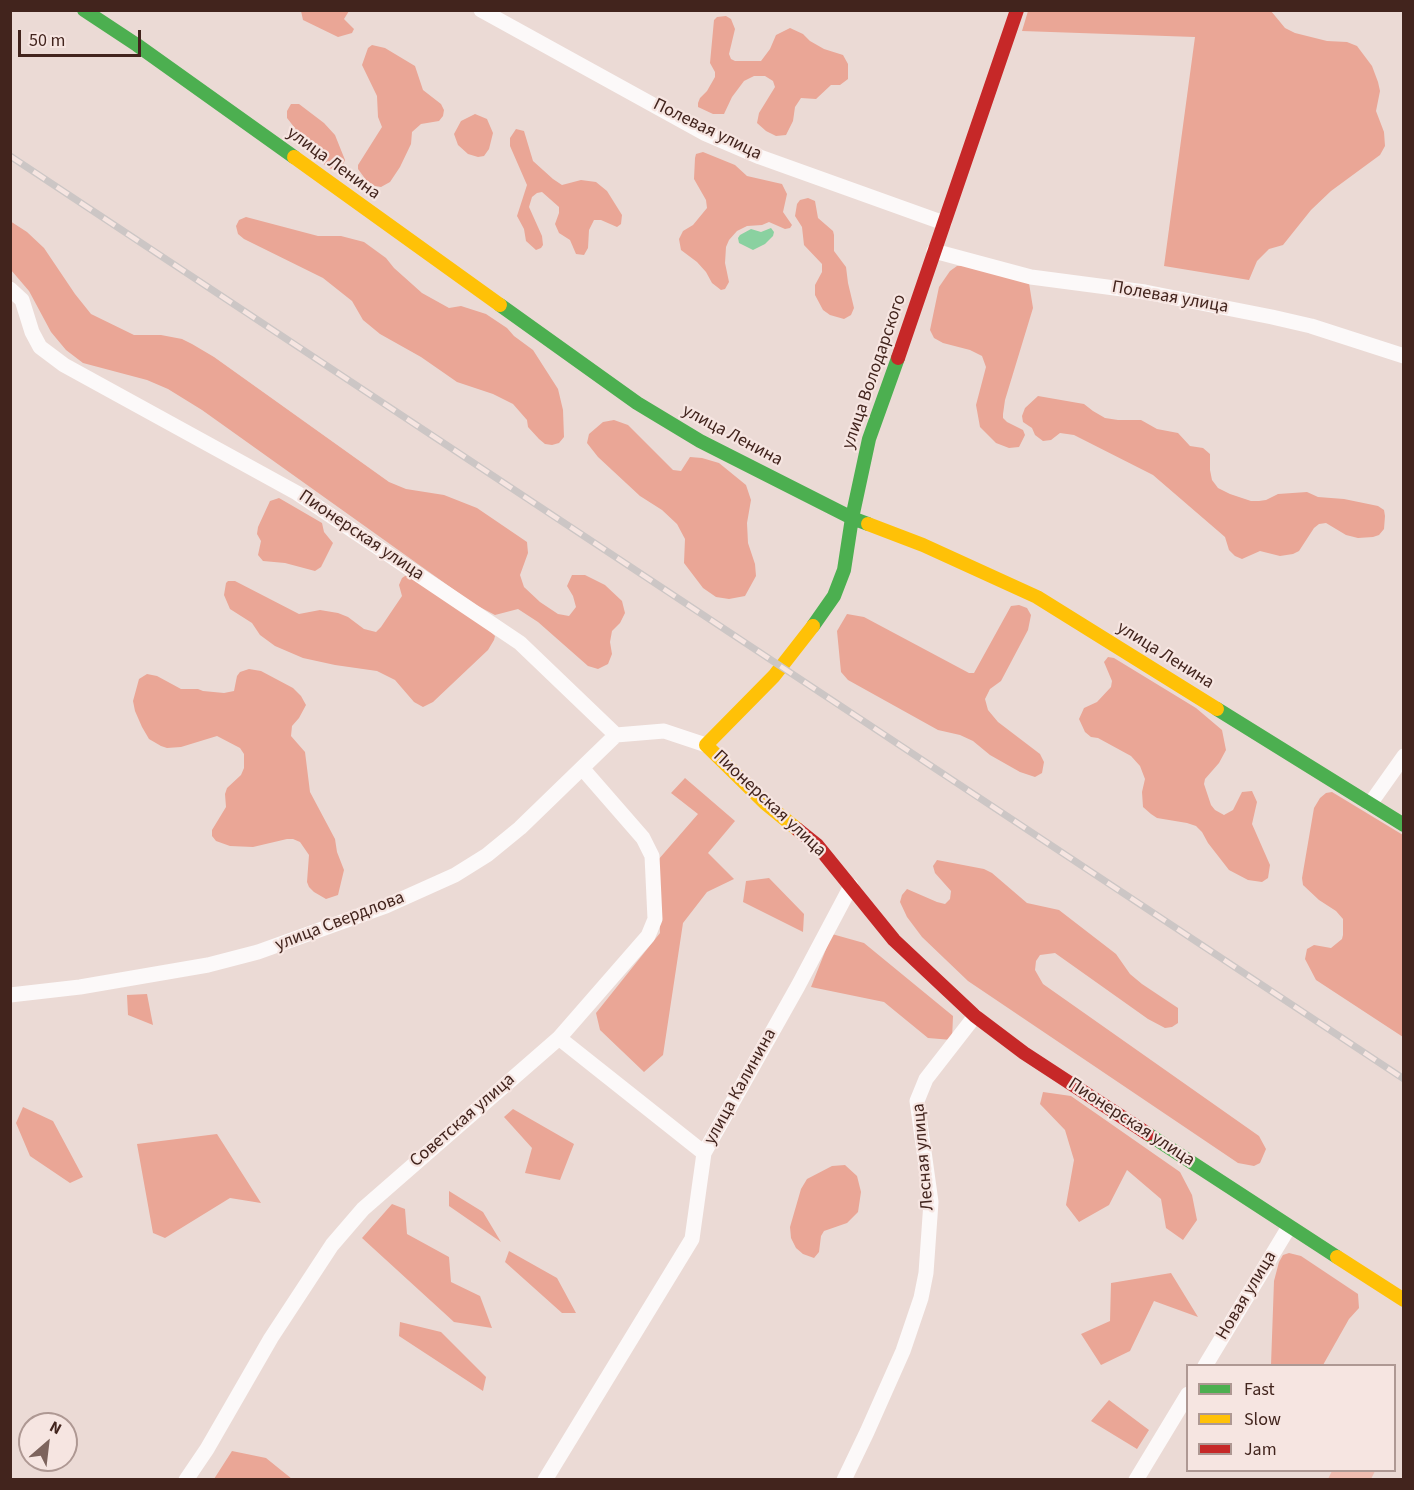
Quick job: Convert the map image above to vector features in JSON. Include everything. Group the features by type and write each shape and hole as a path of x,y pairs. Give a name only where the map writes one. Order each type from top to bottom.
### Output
{"street":[{"name":"улица Ленина","path":"84,10 137,45 637,403 700,441 852,518 923,545 1037,597 1404,825"},
{"name":"улица Володарского","path":"706,745 770,680 818,620 834,596 844,570 852,518 869,439 1017,10"},
{"name":"Полевая улица","path":"487,12 704,133 760,157 944,224"},
{"name":"Полевая улица","path":"934,251 1031,277 1145,291 1272,317 1311,326 1404,356"},
{"name":"Пионерская улица","path":"10,290 22,300 32,332 40,346 64,364 307,499 520,643 616,735 664,731 706,745 765,803 817,845 894,940 975,1016 1024,1053 1288,1227 1404,1300"},
{"name":"улица Свердлова","path":"10,995 80,987 208,965 258,952 386,906 455,875 487,855 520,828 616,735"},
{"path":"1370,804 1404,756"},
{"name":"Советская улица","path":"186,1479 207,1449 271,1338 332,1245 363,1209 559,1038 648,936 655,919 652,856 643,838 582,768"},
{"name":"улица Калинина","path":"545,1479 692,1239 704,1153 798,986 851,886"},
{"name":"Лесная улица","path":"844,1479 903,1351 921,1298 926,1273 931,1202 916,1101 926,1079 975,1016"},
{"path":"559,1038 704,1153"},
{"name":"Новая улица","path":"1206,1364 1288,1227"},
{"path":"1136,1479 1186,1397"}],"shaded area":[{"path":"301,11 349,11 344,19 354,29 352,33 338,37 303,20"},
{"path":"1028,11 1271,11 1285,28 1295,33 1327,41 1347,42 1357,46 1372,66 1378,82 1380,91 1376,111 1384,132 1385,146 1380,155 1331,191 1311,210 1283,245 1269,249 1257,261 1249,280 1164,266 1195,37 1022,31"},
{"path":"726,16 731,19 735,29 729,54 731,59 761,61 776,35 790,28 824,49 843,55 848,64 848,79 840,85 831,85 816,99 801,98 795,107 793,121 786,135 776,136 757,123 759,113 775,87 773,81 765,76 754,76 744,81 732,97 724,114 713,114 698,107 700,98 715,77 710,63 714,20 717,17"},
{"path":"372,45 385,48 415,66 423,90 441,104 444,110 439,121 421,124 412,132 411,144 400,167 390,182 381,187 366,180 358,169 358,165 382,127 378,117 377,96 362,65 368,48"},
{"path":"291,104 299,104 324,123 335,135 345,160 341,168 336,171 327,167 304,146 298,132 287,118 287,111"},
{"path":"475,114 487,119 493,133 489,149 484,156 478,157 468,154 458,145 454,134 461,121"},
{"path":"516,129 524,131 533,161 553,179 562,185 581,180 596,182 607,191 622,215 621,224 617,227 601,220 594,220 589,230 588,248 584,255 576,254 570,240 559,233 555,224 559,207 542,192 532,197 529,207 542,236 543,245 536,250 526,241 524,229 517,216 527,185 510,146 510,138"},
{"path":"703,152 735,165 747,176 782,184 787,194 783,212 792,225 785,229 769,222 747,226 737,231 726,247 725,263 729,282 725,289 721,290 712,283 697,262 681,250 679,239 683,231 693,225 707,208 706,200 694,179 696,154"},
{"path":"808,198 815,201 818,218 833,231 834,251 846,267 854,308 851,315 844,319 830,315 823,310 815,295 815,285 822,272 822,264 804,245 802,227 795,216 797,204 800,200"},
{"path":"246,217 318,236 341,236 364,242 386,258 422,293 449,308 461,306 486,314 507,328 533,350 558,389 563,410 564,437 559,443 545,444 528,427 527,420 513,404 493,394 457,382 421,357 380,334 363,320 352,301 323,278 238,234 236,226 239,220"},
{"path":"10,221 27,232 44,248 91,314 134,335 161,335 182,339 192,344 214,357 389,482 406,489 444,495 477,508 527,542 528,553 520,575 524,587 558,614 569,616 576,607 567,586 572,575 585,575 605,585 622,601 625,613 620,623 612,631 610,642 612,654 608,664 598,669 588,666 538,622 518,609 495,615 474,604 202,410 168,389 147,380 83,363 66,350 51,332 29,291 11,270"},
{"path":"771,228 774,232 773,236 765,244 753,250 739,243 740,235 751,229 761,232"},
{"path":"957,266 969,266 1029,283 1033,308 1005,400 1003,414 1007,422 1023,430 1025,435 1019,447 1009,448 996,443 980,427 976,405 986,367 982,356 970,350 943,343 934,338 930,330 939,287 950,271"},
{"path":"1038,396 1084,404 1105,418 1141,420 1157,429 1178,433 1190,446 1203,448 1210,454 1212,480 1218,488 1230,494 1251,501 1259,501 1278,494 1307,492 1318,497 1344,499 1378,506 1384,510 1384,529 1379,535 1358,538 1346,535 1326,523 1319,524 1299,551 1293,554 1280,556 1260,551 1242,559 1229,550 1225,537 1153,475 1074,435 1060,433 1051,440 1043,441 1035,435 1032,428 1023,422 1022,416 1025,408"},
{"path":"614,420 628,425 673,470 681,471 690,457 702,458 719,463 746,485 751,500 747,523 748,543 755,564 756,576 745,596 729,599 716,597 703,588 684,563 685,539 677,524 662,510 640,496 598,457 587,443 589,434 603,422"},
{"path":"279,498 322,523 324,532 333,543 321,567 315,571 285,563 263,561 258,555 261,541 257,534 258,527 270,501"},
{"path":"405,576 413,577 495,636 488,650 433,702 423,707 414,702 395,680 377,671 303,658 275,646 260,635 252,623 230,609 224,595 226,583 235,581 299,614 320,610 338,613 348,617 364,629 376,632 402,596 399,585"},
{"path":"1019,605 1027,608 1031,615 1028,630 1001,681 990,689 985,699 988,710 998,722 1040,754 1044,762 1042,773 1035,777 1020,772 990,755 973,741 960,735 938,730 848,680 841,672 837,631 847,614 864,617 969,673 974,673 1011,606"},
{"path":"1108,657 1114,658 1196,708 1222,730 1226,750 1219,763 1205,779 1204,784 1211,805 1224,815 1233,810 1242,792 1252,791 1257,802 1252,824 1270,865 1268,878 1262,882 1248,880 1229,870 1196,826 1157,818 1151,814 1143,807 1142,792 1145,779 1140,766 1131,756 1085,732 1079,719 1084,708 1097,702 1111,687 1112,681 1104,662"},
{"path":"249,669 261,671 293,688 306,705 292,726 291,736 305,752 310,792 335,839 344,870 338,895 326,899 309,887 307,882 309,855 300,842 287,839 253,847 230,846 216,841 212,836 212,830 226,807 227,788 241,775 244,768 244,754 240,748 217,736 181,747 161,746 149,739 135,711 133,701 139,679 147,674 157,676 181,689 224,693 234,691 237,676 240,672"},
{"path":"685,778 735,821 708,853 734,879 707,892 683,923 663,1055 644,1072 600,1030 596,1013 660,933 658,860 698,814 671,793"},
{"path":"1332,792 1403,835 1403,1037 1316,980 1305,959 1307,949 1314,945 1331,948 1342,939 1343,935 1343,919 1303,885 1302,878 1314,808 1320,798"},
{"path":"937,860 984,869 992,873 1027,903 1059,910 1116,954 1130,974 1142,984 1178,1008 1178,1023 1165,1028 1148,1019 1055,953 1040,955 1036,961 1035,970 1043,984 1259,1136 1266,1149 1260,1163 1254,1166 1238,1163 968,981 922,937 907,917 900,902 907,889 945,904 950,899 951,891 935,873 933,866"},
{"path":"769,878 804,914 803,932 743,902 746,881"},
{"path":"832,934 864,943 953,1016 952,1040 928,1038 884,1002 811,987"},
{"path":"147,994 153,1025 128,1015 127,995"},
{"path":"1043,1092 1071,1096 1180,1172 1192,1195 1197,1220 1183,1240 1166,1228 1161,1199 1127,1170 1109,1205 1079,1222 1066,1205 1074,1160 1065,1130 1040,1104"},
{"path":"23,1107 53,1121 83,1177 70,1183 30,1156 16,1123"},
{"path":"513,1109 574,1144 560,1180 525,1173 532,1148 504,1117"},
{"path":"217,1134 261,1203 230,1198 165,1238 153,1233 137,1144"},
{"path":"845,1165 857,1176 861,1192 858,1212 847,1223 824,1231 819,1252 814,1258 803,1254 796,1248 791,1238 790,1227 801,1189 807,1179 832,1166"},
{"path":"449,1191 483,1212 501,1242 449,1206"},
{"path":"392,1204 405,1209 407,1234 449,1257 451,1282 480,1296 492,1328 454,1322 362,1238"},
{"path":"509,1251 557,1278 576,1313 562,1313 505,1262"},
{"path":"1289,1253 1301,1256 1358,1294 1359,1308 1349,1319 1324,1364 1271,1364 1274,1281 1283,1255"},
{"path":"1171,1273 1198,1317 1154,1301 1130,1351 1101,1365 1081,1334 1110,1321 1111,1283"},
{"path":"400,1322 441,1332 486,1377 483,1391 399,1336"},
{"path":"1109,1400 1149,1430 1137,1449 1091,1421"},
{"path":"232,1451 266,1458 292,1479 214,1479"},
{"path":"1331,1472 1374,1472 1371,1479 1328,1479"}],"railway":[{"path":"10,156 1404,1079"}],"traffic: fast":[{"path":"84,10 294,157"},
{"path":"500,305 637,403 700,441 868,524"},
{"path":"813,626 834,596 844,570 852,518 869,439 898,358"},
{"path":"1217,709 1404,825"},
{"path":"1148,1134 1337,1257"}],"traffic: slow":[{"path":"294,157 500,305"},
{"path":"868,524 923,545 1037,597 1217,709"},
{"path":"797,829 765,803 706,745 774,676 813,626"},
{"path":"1337,1257 1404,1300"}],"traffic: jam":[{"path":"898,358 1017,10"},
{"path":"797,829 817,845 894,940 975,1016 1024,1053 1148,1134"}]}
